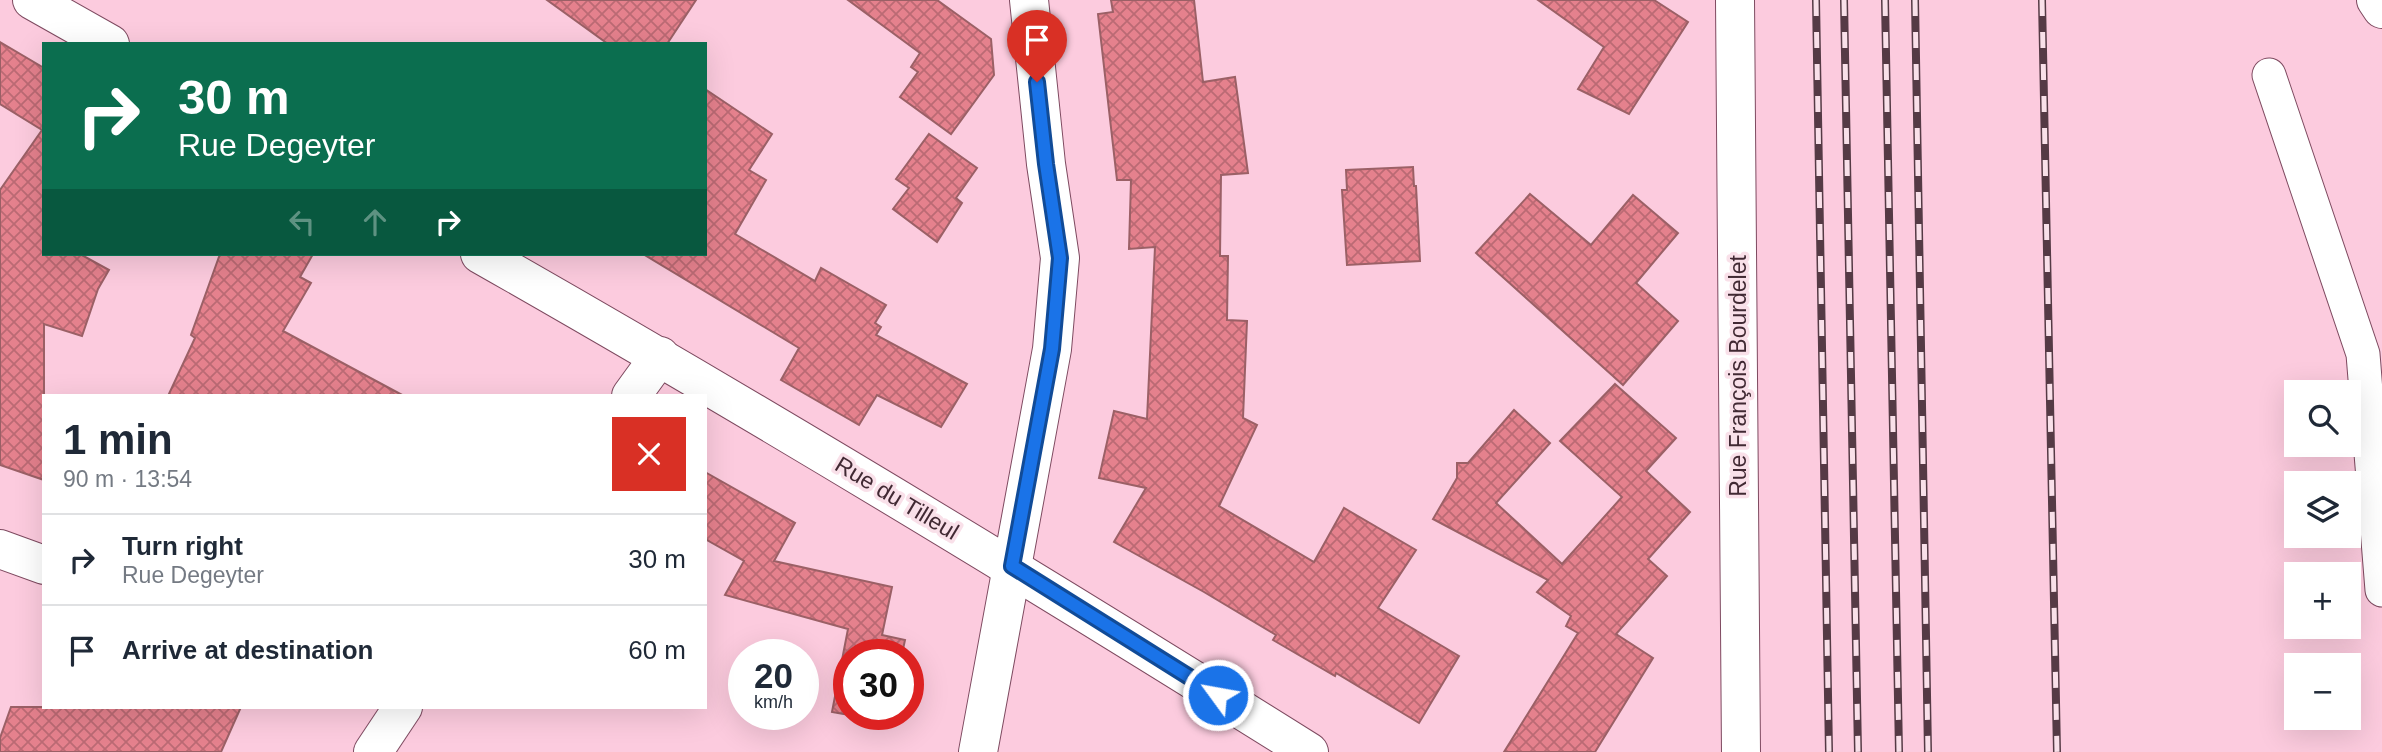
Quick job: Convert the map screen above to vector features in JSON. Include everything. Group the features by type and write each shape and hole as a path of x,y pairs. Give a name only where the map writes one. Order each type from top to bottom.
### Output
{"street":[{"path":"32,0 106,42"},
{"path":"978,752 1052,349 1060,258 1046,164 1029,0"},
{"name":"Rue François Bourdelet","path":"1735,0 1741,752"},
{"path":"2376,0 2382,9"},
{"name":"Rue du Tilleul","path":"484,256 660,356 1012,566 1309,752"},
{"path":"632,394 660,356"},
{"path":"0,549 42,564"},
{"path":"373,752 402,709"}],"lane":[{"path":"2269,75 2363,354 2382,590"}],"building":[{"path":"547,0 696,0 668,42 605,42"},
{"path":"848,0 937,0 991,39 994,75 951,134 900,97 918,72 911,67 920,53"},
{"path":"1111,0 1194,0 1203,82 1235,77 1248,173 1221,175 1220,256 1228,256 1227,320 1247,321 1243,418 1257,425 1219,506 1314,562 1344,508 1416,550 1378,608 1459,656 1419,723 1336,673 1335,676 1273,640 1276,635 1114,542 1146,488 1099,478 1114,411 1147,419 1155,247 1129,249 1131,180 1117,180 1098,14 1113,12"},
{"path":"1538,0 1654,0 1688,22 1629,114 1578,89 1604,47"},
{"path":"0,42 42,67 42,130 0,104"},
{"path":"707,90 772,134 749,170 766,180 735,234 815,281 821,268 886,305 875,323 881,327 876,335 967,384 941,427 877,395 859,425 781,380 799,348 646,256 707,256"},
{"path":"42,130 42,256 84,256 109,270 98,289 82,336 44,324 42,479 0,465 0,190"},
{"path":"929,134 977,168 956,198 962,203 937,242 893,209 909,188 896,179"},
{"path":"1413,167 1420,261 1347,265 1342,190 1347,190 1346,170"},
{"path":"1530,194 1591,245 1633,195 1678,233 1636,283 1678,321 1623,385 1476,253"},
{"path":"219,256 312,256 300,277 311,283 283,331 400,394 169,394 195,338 191,335"},
{"path":"1615,384 1676,438 1646,471 1690,512 1648,559 1667,576 1616,634 1653,658 1595,752 1504,752 1578,633 1566,626 1571,616 1537,592 1548,580 1433,519 1457,478 1457,463 1468,463 1514,410 1550,443 1496,503 1562,564 1622,497 1560,441"},
{"path":"707,473 795,523 774,561 892,587 882,635 900,639 846,639 848,629 725,595 744,561 707,540"},
{"path":"11,707 240,709 221,752 0,752 0,738"}],"railway":[{"path":"1816,0 1829,752"},
{"path":"1844,0 1858,752"},
{"path":"1885,0 1899,752"},
{"path":"1915,0 1928,752"},
{"path":"2042,0 2057,752"}],"route":[{"path":"1037,82 1060,258 1052,349 1012,566 1218,695"}]}
